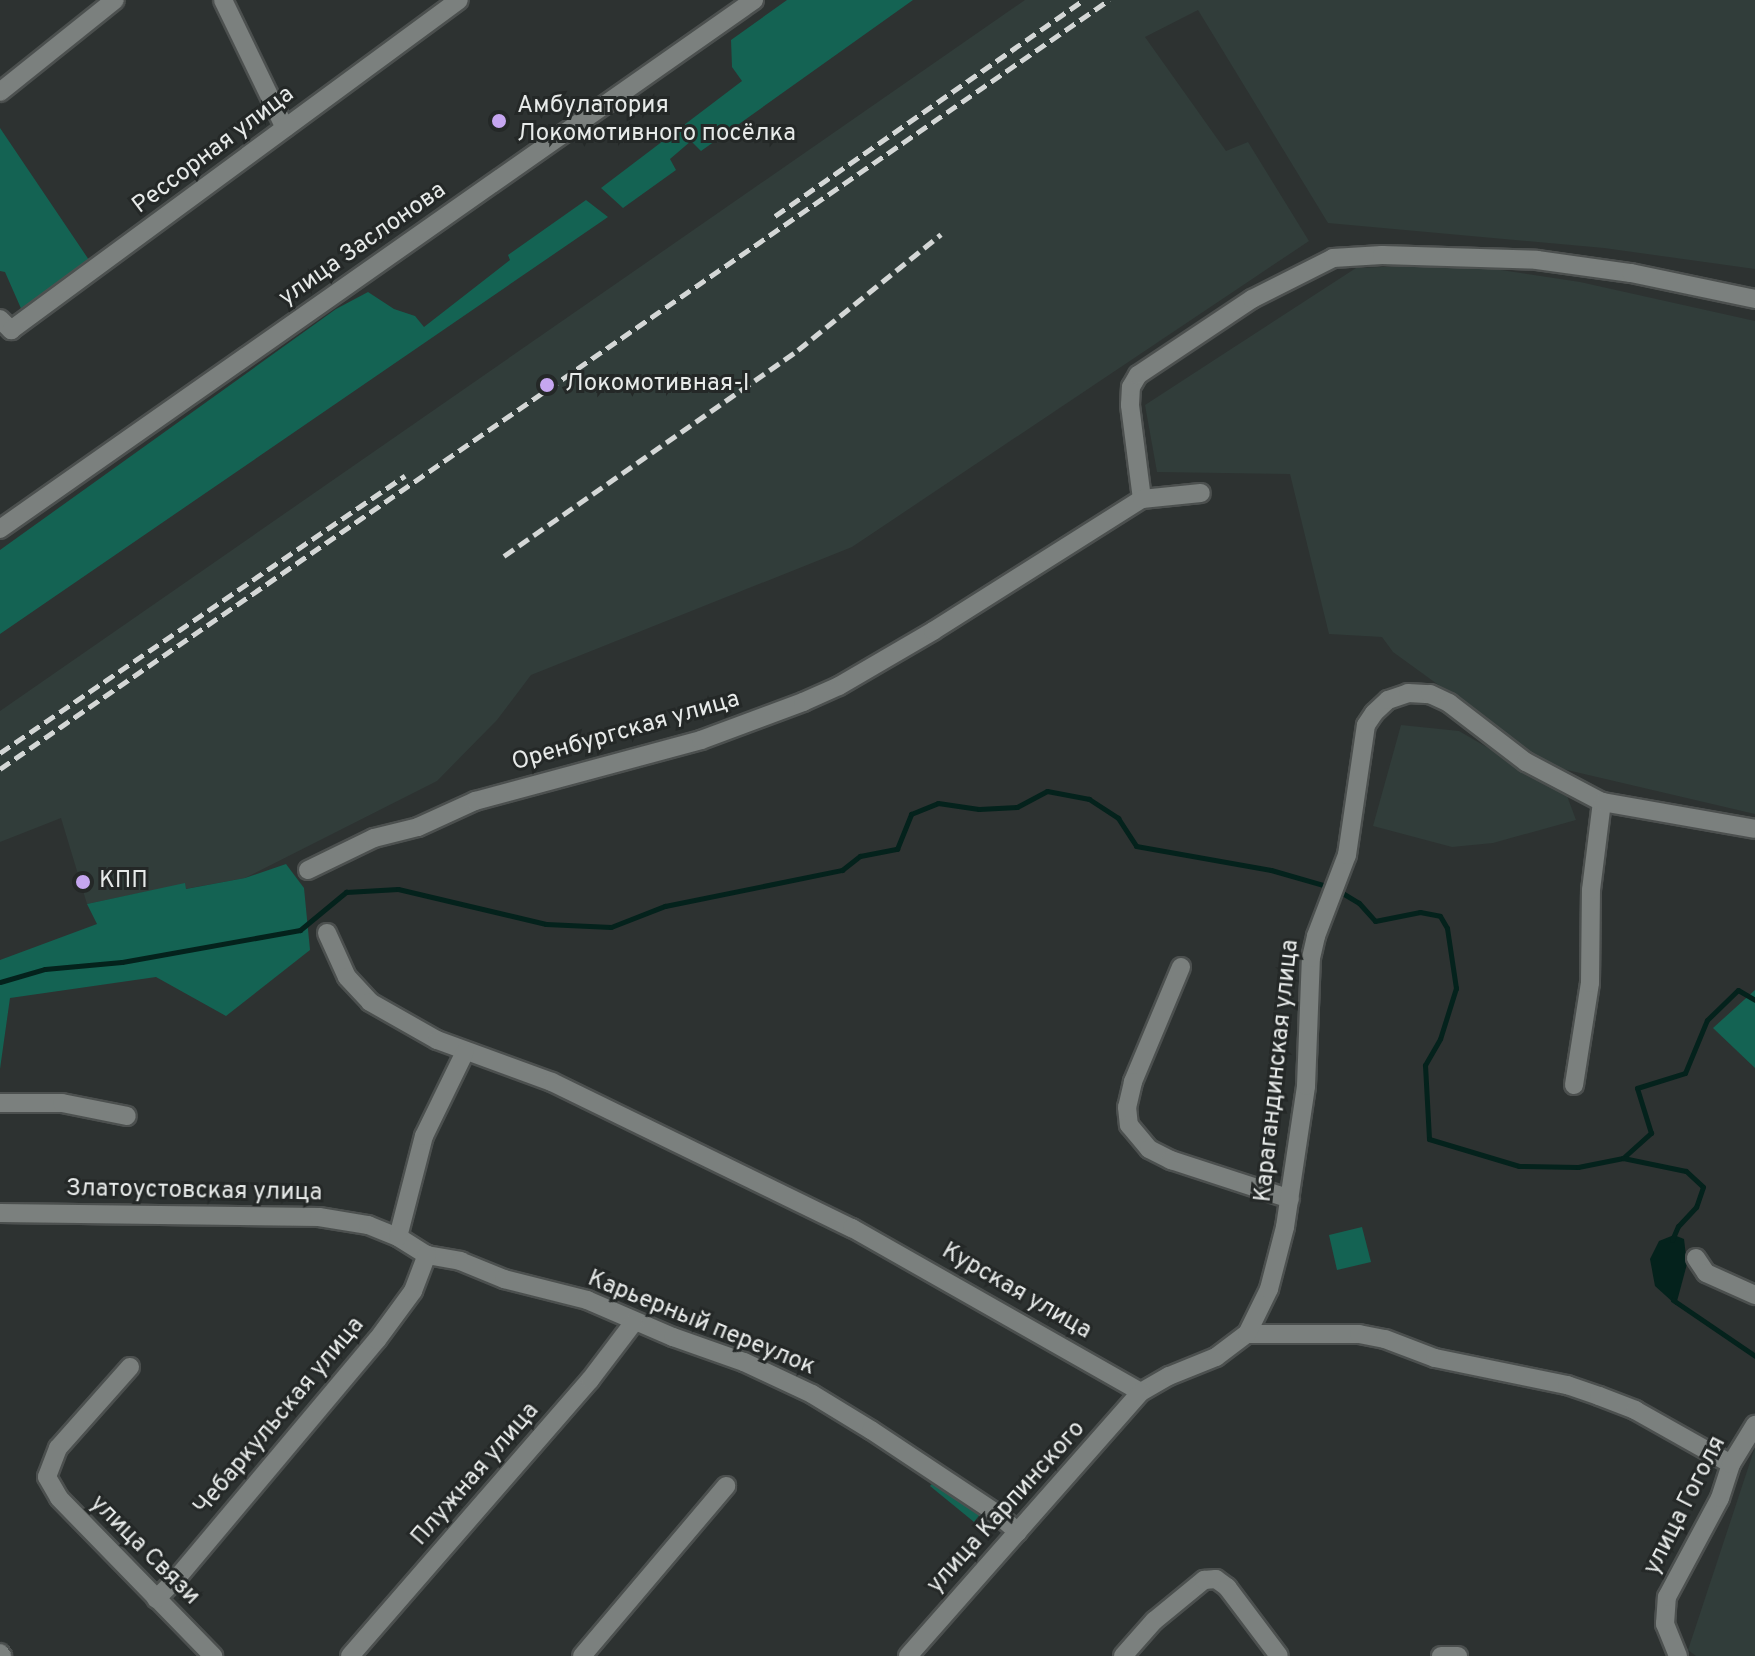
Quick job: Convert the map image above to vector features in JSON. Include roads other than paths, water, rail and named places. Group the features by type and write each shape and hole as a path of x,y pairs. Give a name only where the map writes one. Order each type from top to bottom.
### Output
{"street":[{"path":"0,92 115,0"},
{"path":"223,0 285,128"},
{"name":"Рессорная улица","path":"0,319 11,330 459,0"},
{"name":"улица Заслонова","path":"0,529 754,0"},
{"path":"1142,499 1130,405 1131,387 1138,375 1252,299 1333,258 1382,255 1537,260 1605,269 1755,299"},
{"name":"Оренбургская улица","path":"308,870 374,838 418,827 489,796 701,740 803,702 839,686 933,631 1142,499 1201,493"},
{"name":"Карагандинская улица","path":"1247,1334 1269,1289 1290,1199 1306,1086 1311,958 1316,936 1347,855 1366,725 1388,700 1408,693 1430,694 1449,703 1526,762 1602,802"},
{"path":"1574,1085 1589,995 1591,890 1602,802 1755,829"},
{"name":"Курская улица","path":"327,933 347,977 370,1002 465,1052 552,1082 852,1228 1141,1392"},
{"path":"1181,967 1133,1082 1127,1107 1129,1125 1149,1149 1171,1160 1290,1199"},
{"path":"398,1237 424,1136 465,1052"},
{"path":"0,1103 62,1103 127,1116"},
{"name":"Златоустовская улица","path":"0,1213 319,1217 368,1225 398,1237 427,1255"},
{"name":"Карьерный переулок","path":"427,1255 460,1261 504,1279 587,1300 634,1322 744,1362 812,1394 920,1461 996,1513 1018,1532"},
{"name":"Чебаркульская улица","path":"156,1599 377,1340 413,1291 427,1255"},
{"path":"1696,1258 1706,1273 1755,1295"},
{"name":"Плужная улица","path":"350,1656 590,1380 634,1322"},
{"path":"1141,1392 1169,1376 1216,1357 1247,1334 1359,1334 1385,1339 1435,1358 1567,1385 1635,1410 1731,1464"},
{"name":"улица Связи","path":"130,1367 58,1448 47,1477 59,1498 213,1656"},
{"name":"улица Карпинского","path":"908,1656 1141,1392"},
{"name":"улица Гоголя","path":"1678,1656 1665,1624 1667,1597 1720,1498 1731,1464 1755,1425"},
{"path":"582,1656 726,1486"},
{"path":"177,1578 180,1622"},
{"path":"1123,1656 1154,1621 1204,1580 1216,1579 1227,1587 1279,1656"},
{"path":"1441,1656 1458,1656"}],"waterway":[{"path":"0,982 45,969 122,962 300,930 346,892 398,889 546,924 611,927 665,906 842,870 860,856 897,849 911,814 938,803 979,809 1017,807 1047,791 1089,799 1118,818 1136,846 1271,870 1330,887"},
{"path":"1339,891 1359,903 1375,921 1420,912 1440,916 1447,928 1456,988 1440,1039 1425,1065 1429,1139 1519,1166 1578,1167 1623,1158 1651,1133 1637,1088 1685,1073 1707,1020 1738,990 1755,1000"},
{"path":"1623,1158 1686,1171 1703,1187 1696,1207 1678,1226 1672,1240"},
{"path":"1673,1300 1755,1356"}],"railway":[{"path":"775,216 1083,0"},
{"path":"0,769 1109,0"},
{"path":"504,556 798,350 941,234"},
{"path":"0,753 405,476"}],"place":[{"name":"Амбулатория Локомотивного посёлка","path":"499,121"},
{"name":"Локомотивная-I","path":"547,385"},
{"name":"КПП","path":"83,882"}]}
